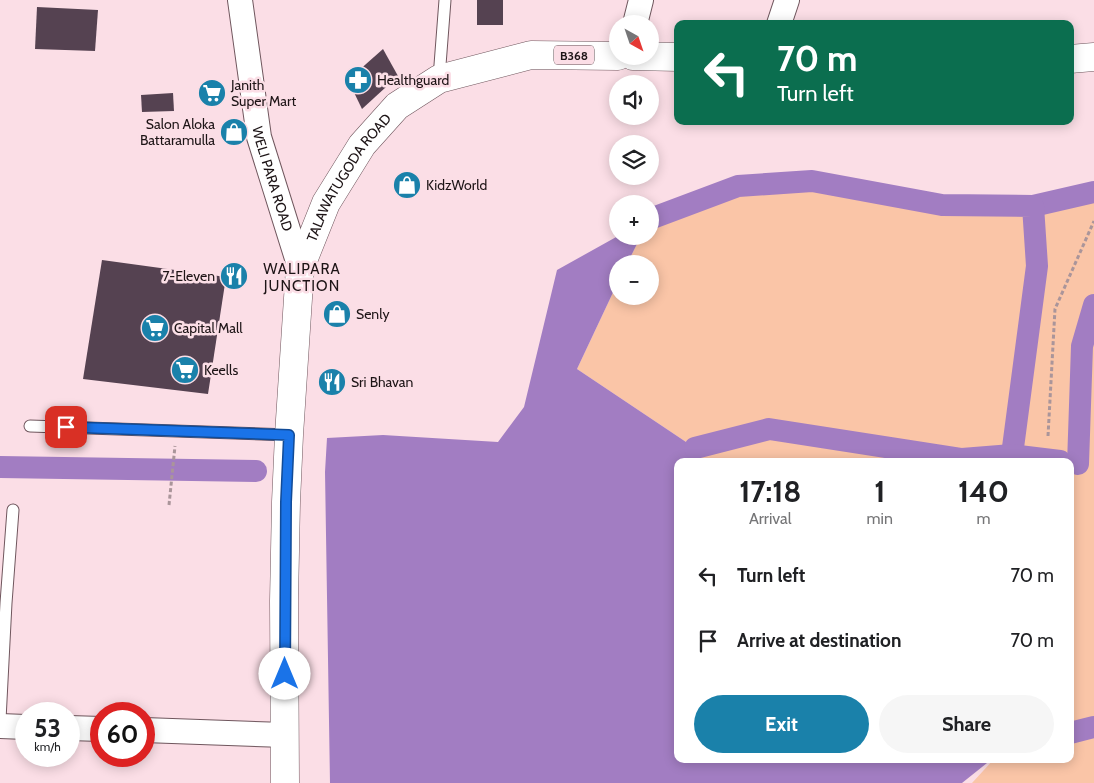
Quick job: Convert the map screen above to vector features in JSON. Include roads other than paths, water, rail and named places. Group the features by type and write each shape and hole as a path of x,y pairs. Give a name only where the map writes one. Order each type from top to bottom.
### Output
{"main road":[{"name":"TALAWATUGODA ROAD","path":"285,783 284,601 286,502 300,268 326,204 362,144 397,106 439,79 531,55 609,56"},
{"path":"659,57 674,57"},
{"path":"1074,59 1094,57"}],"street":[{"name":"WELI PARA ROAD","path":"240,0 259,136 300,268"},
{"path":"637,15 641,0"},
{"path":"780,20 787,0"},
{"path":"0,726 15,726"},
{"path":"155,730 286,735"}],"lane":[{"path":"439,79 445,0"},
{"path":"30,426 289,435"},
{"path":"0,720 6,603 14,510"}],"waterway":[{"path":"659,216 738,186 812,181 942,205 1033,206 1037,266 1012,458"},
{"path":"1033,206 1094,192"},
{"path":"1078,464 1082,346 1094,305"},
{"path":"695,448 769,429 956,458"},
{"path":"974,458 1012,455 1036,458"},
{"path":"0,467 256,471"},
{"path":"1074,732 1094,727"}],"place":[{"name":"Healthguard","path":"358,80"},
{"name":"Janith Super Mart","path":"212,93"},
{"name":"Salon Aloka Battaramulla","path":"234,132"},
{"name":"KidzWorld","path":"407,185"},
{"name":"7-Eleven","path":"234,276"},
{"name":"Senly","path":"337,314"},
{"name":"Capital Mall","path":"155,328"},
{"name":"Keells","path":"185,370"},
{"name":"Sri Bhavan","path":"332,382"}],"district":[{"name":"WALIPARA JUNCTION","path":"302,278"}]}
